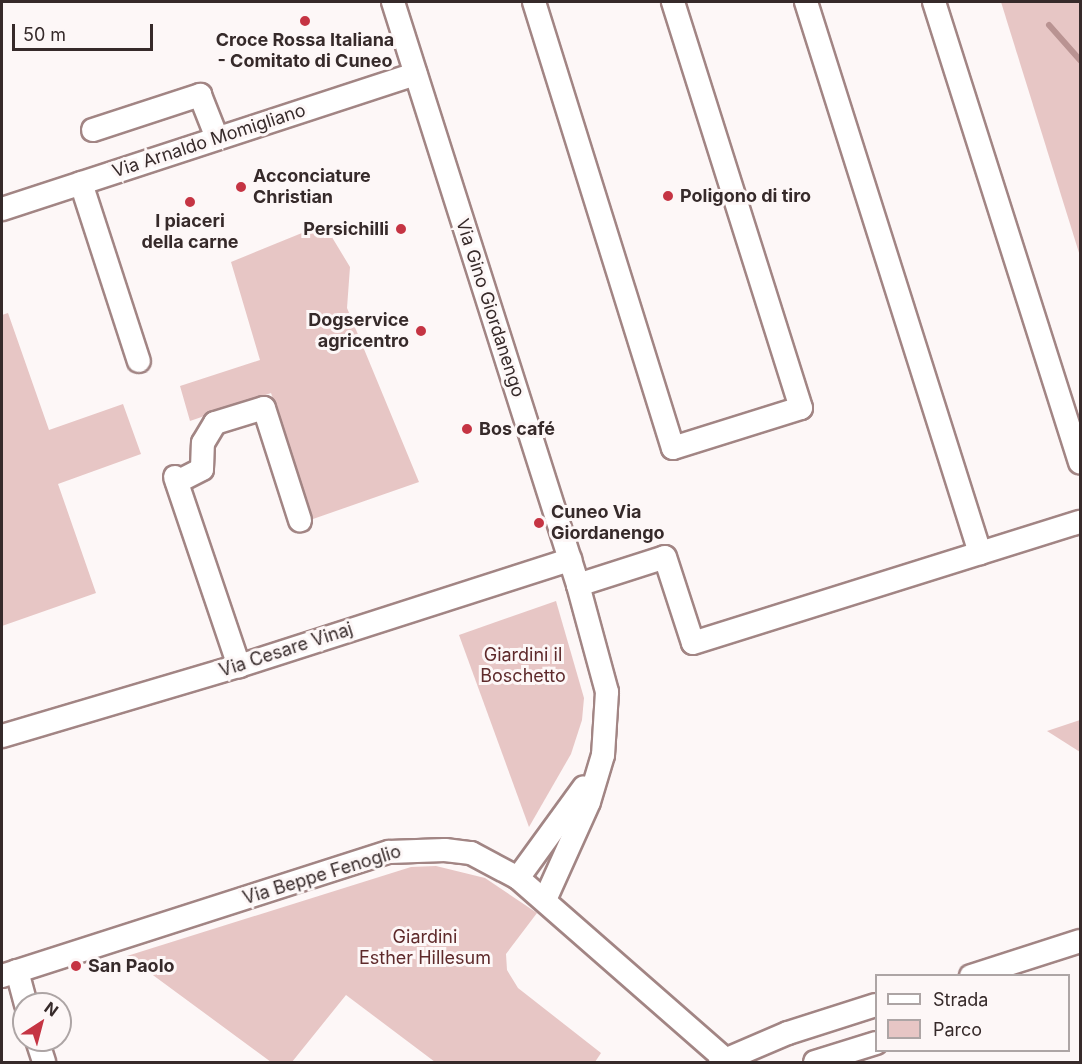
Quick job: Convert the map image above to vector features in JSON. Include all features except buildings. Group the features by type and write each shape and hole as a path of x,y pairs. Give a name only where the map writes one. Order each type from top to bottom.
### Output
{"street":[{"name":"Via Gino Giordanengo","path":"393,2 578,585 607,692 603,755 590,802 546,900"},
{"path":"534,2 673,448 801,408 673,2"},
{"path":"806,2 980,553"},
{"path":"934,2 1080,462"},
{"name":"Via Arnaldo Momigliano","path":"2,209 416,74"},
{"path":"93,130 200,95 217,138"},
{"path":"81,183 139,361"},
{"path":"239,666 176,479 202,469 203,443 215,423 264,408 300,520"},
{"path":"578,585 665,558 693,643 1080,522"},
{"name":"Via Cesare Vinaj","path":"2,736 239,666 570,560"},
{"name":"Via Gino Giordanengo","path":"518,878 570,810 603,755"},
{"name":"Via Beppe Fenoglio","path":"9,974 389,852 417,848 471,853 518,878 546,900 724,1061"},
{"path":"974,974 1080,941"},
{"path":"9,974 19,992"},
{"path":"724,1061 788,1033 875,1005"},
{"path":"815,1062 875,1043"}],"green space":[{"path":"1001,2 1080,2 1080,256"},
{"path":"324,224 350,267 347,308 419,482 313,519 271,393 190,421 180,386 260,360 231,262"},
{"path":"8,313 49,430 123,404 141,454 58,484 96,593 2,626 2,315"},
{"name":"Giardini il Boschetto","path":"556,601 584,698 582,720 571,754 529,827 459,635"},
{"path":"1080,720 1080,752 1047,731"},
{"name":"Giardini Esther Hillesum","path":"436,866 485,878 537,913 506,954 507,970 518,988 601,1053 595,1062 435,1062 346,995 292,1062 271,1062 127,956 411,867"}],"waterway":[{"path":"1049,25 1080,60"}],"place":[{"name":"Croce Rossa Italiana - Comitato di Cuneo","path":"305,21"},
{"name":"Acconciature Christian","path":"241,187"},
{"name":"Poligono di tiro","path":"668,196"},
{"name":"I piaceri della carne","path":"190,202"},
{"name":"Persichilli","path":"401,229"},
{"name":"Dogservice agricentro","path":"421,331"},
{"name":"Bos café","path":"467,429"},
{"name":"Cuneo Via Giordanengo","path":"539,523"},
{"name":"San Paolo","path":"76,966"}]}
